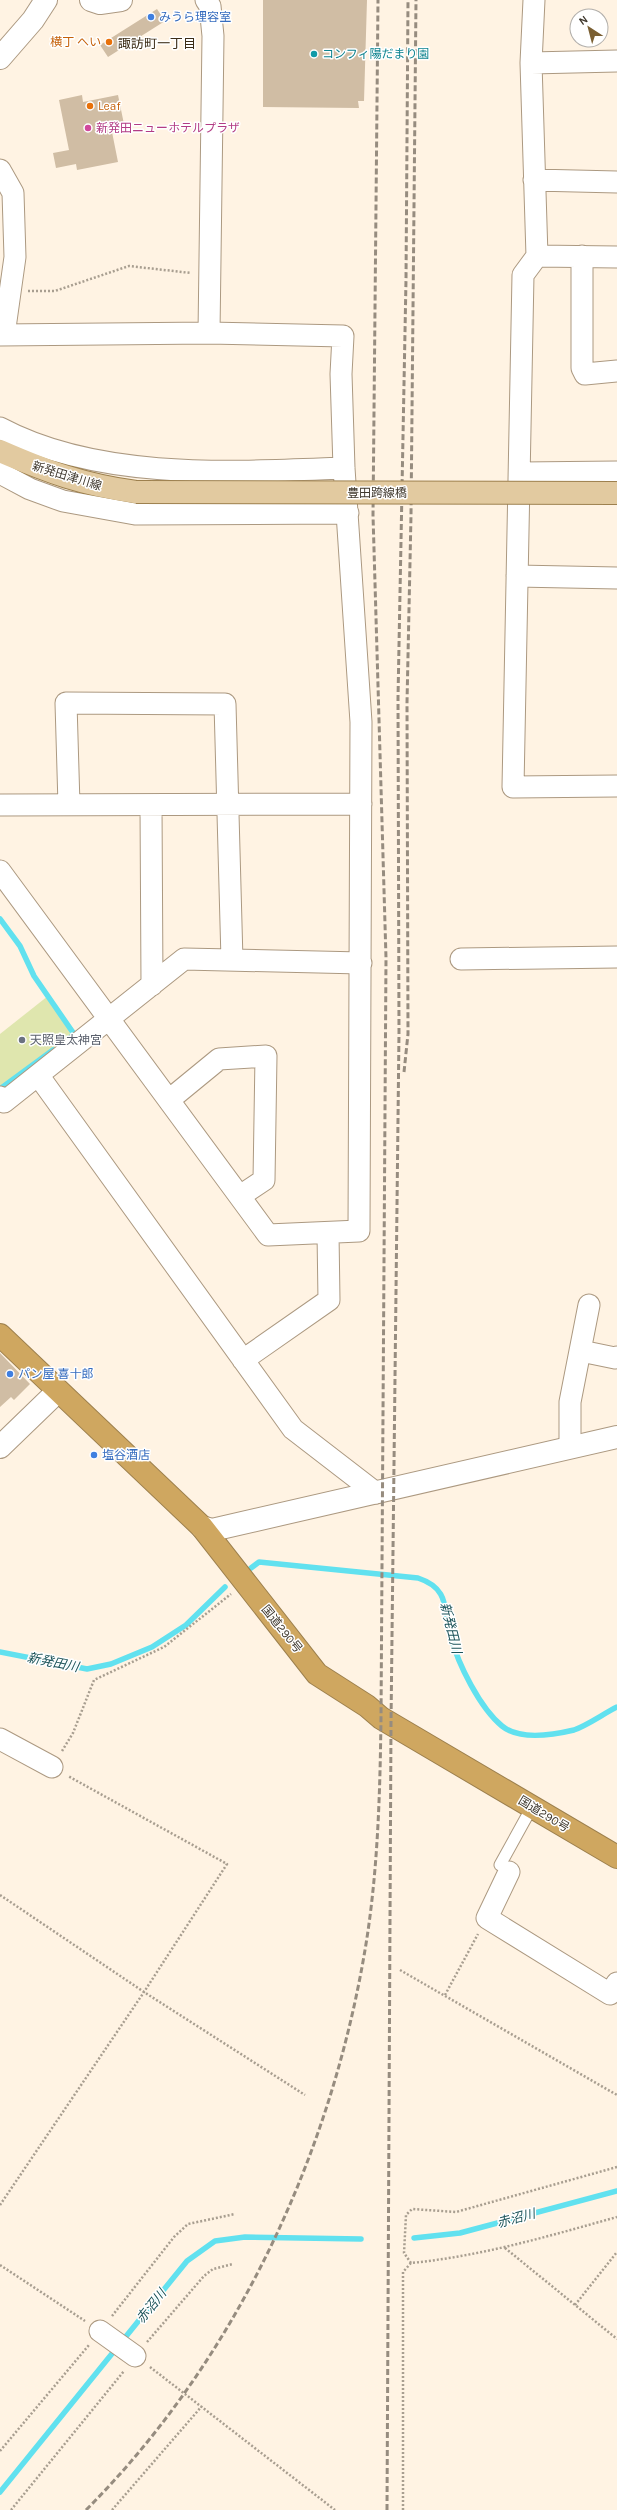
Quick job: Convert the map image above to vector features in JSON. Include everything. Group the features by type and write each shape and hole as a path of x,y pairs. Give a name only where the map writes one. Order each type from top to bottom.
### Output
{"highway":[{"name":"国道290号","path":"0,1335 202,1527 244,1583 317,1674 367,1706 381,1718 617,1857"}],"main road":[{"name":"新発田津川線","path":"0,451 40,469 94,486 136,492"},
{"name":"豊田跨線橋","path":"136,492 617,493"}],"street":[{"path":"0,58 33,20 46,0"},
{"path":"91,0 100,3 121,0"},
{"path":"206,0 210,6 213,36 209,333"},
{"path":"534,0 531,63 537,256 523,275 521,473 517,576 513,787 617,786"},
{"path":"531,63 617,61"},
{"path":"0,170 13,193 15,257 2,335 209,333 343,336 341,374 344,468 361,722 359,1231 268,1235 0,871"},
{"path":"534,180 617,182"},
{"path":"537,256 617,257"},
{"path":"582,256 582,368 585,374 617,371"},
{"path":"0,428 47,447 111,463 176,470 344,468"},
{"path":"521,473 617,472"},
{"path":"0,473 30,488 63,501 135,514 348,514"},
{"path":"0,489 30,488"},
{"path":"517,576 617,578"},
{"path":"69,805 66,703 225,704 232,960"},
{"path":"0,805 361,804"},
{"path":"151,805 152,985"},
{"path":"461,959 617,957"},
{"path":"0,1097 4,1102 184,959 361,963"},
{"path":"169,1100 219,1059 266,1056 264,1180 240,1196"},
{"path":"38,1075 293,1429 376,1493"},
{"path":"243,1360 329,1300 328,1233"},
{"path":"570,1446 570,1402 589,1306"},
{"path":"581,1352 615,1358 617,1357"},
{"path":"0,1447 58,1391"},
{"path":"202,1527 212,1530 617,1436"},
{"path":"0,1740 52,1767"},
{"path":"504,1869 487,1918 610,1994 617,1983"},
{"path":"100,2331 135,2356"}],"lane":[{"path":"504,1869 532,1807"}],"path":[{"path":"10,290 55,291 129,266 210,275"},
{"path":"0,2205 144,1992 227,1864 52,1767 73,1733 94,1680 164,1647 244,1583"},
{"path":"0,1895 144,1992 305,2095"},
{"path":"444,1996 487,1918"},
{"path":"400,1970 617,2095"},
{"path":"411,2263 404,2253 406,2215 412,2209 456,2212 617,2167"},
{"path":"403,2510 403,2272 411,2263 452,2259 504,2248 617,2217"},
{"path":"504,2248 617,2339"},
{"path":"575,2305 617,2252"},
{"path":"11,2510 135,2356 204,2276 213,2269 233,2264"},
{"path":"0,2265 100,2331"},
{"path":"135,2356 202,2406 335,2510"},
{"path":"112,2510 202,2406"}],"green space":[{"path":"48,996 79,1036 4,1092 0,1086 0,1034"}],"building":[{"name":"コンフィ陽だまり園","path":"263,0 367,0 364,101 358,101 359,108 263,107"},
{"path":"157,9 165,21 108,57 100,45"},
{"path":"82,95 83,102 118,95 125,129 112,132 118,162 77,170 76,164 56,168 53,153 69,150 59,100"},
{"name":"パン屋 喜十郎","path":"0,1353 30,1384 14,1400 11,1397 0,1407"}],"waterway":[{"path":"0,919 20,946 34,976 74,1034 70,1038"},
{"path":"0,1089 53,1050"},
{"name":"新発田川","path":"251,1568 259,1562 418,1578 429,1583 441,1594 446,1609 454,1648 471,1685 494,1718 509,1731 518,1734 537,1736 566,1732 585,1725 617,1707"},
{"name":"新発田川","path":"0,1652 87,1669 111,1664 152,1647 186,1625 225,1587"},
{"name":"赤沼川","path":"414,2238 460,2233 617,2191"},
{"name":"赤沼川","path":"0,2492 187,2261 215,2241 245,2237 361,2239"}],"railway":[{"path":"86,2510 140,2451 188,2388 232,2320 270,2249 302,2175 329,2100 350,2022 366,1944 370,1916 378,1831 381,1746 386,958 373,515 378,0"},
{"path":"387,2510 391,1723 399,1033 398,698 406,280 408,0"},
{"path":"404,1072 408,1034 407,703 411,515 416,0"}],"place":[{"name":"みうら理容室","path":"151,17"},
{"name":"横丁 へい","path":"109,42"},
{"name":"コンフィ陽だまり園","path":"314,54"},
{"name":"Leaf","path":"90,106"},
{"name":"新発田ニューホテルプラザ","path":"88,128"},
{"name":"天照皇太神宮","path":"22,1040"},
{"name":"パン屋 喜十郎","path":"10,1374"},
{"name":"塩谷酒店","path":"94,1455"}],"district":[{"name":"諏訪町一丁目","path":"157,43"}]}
